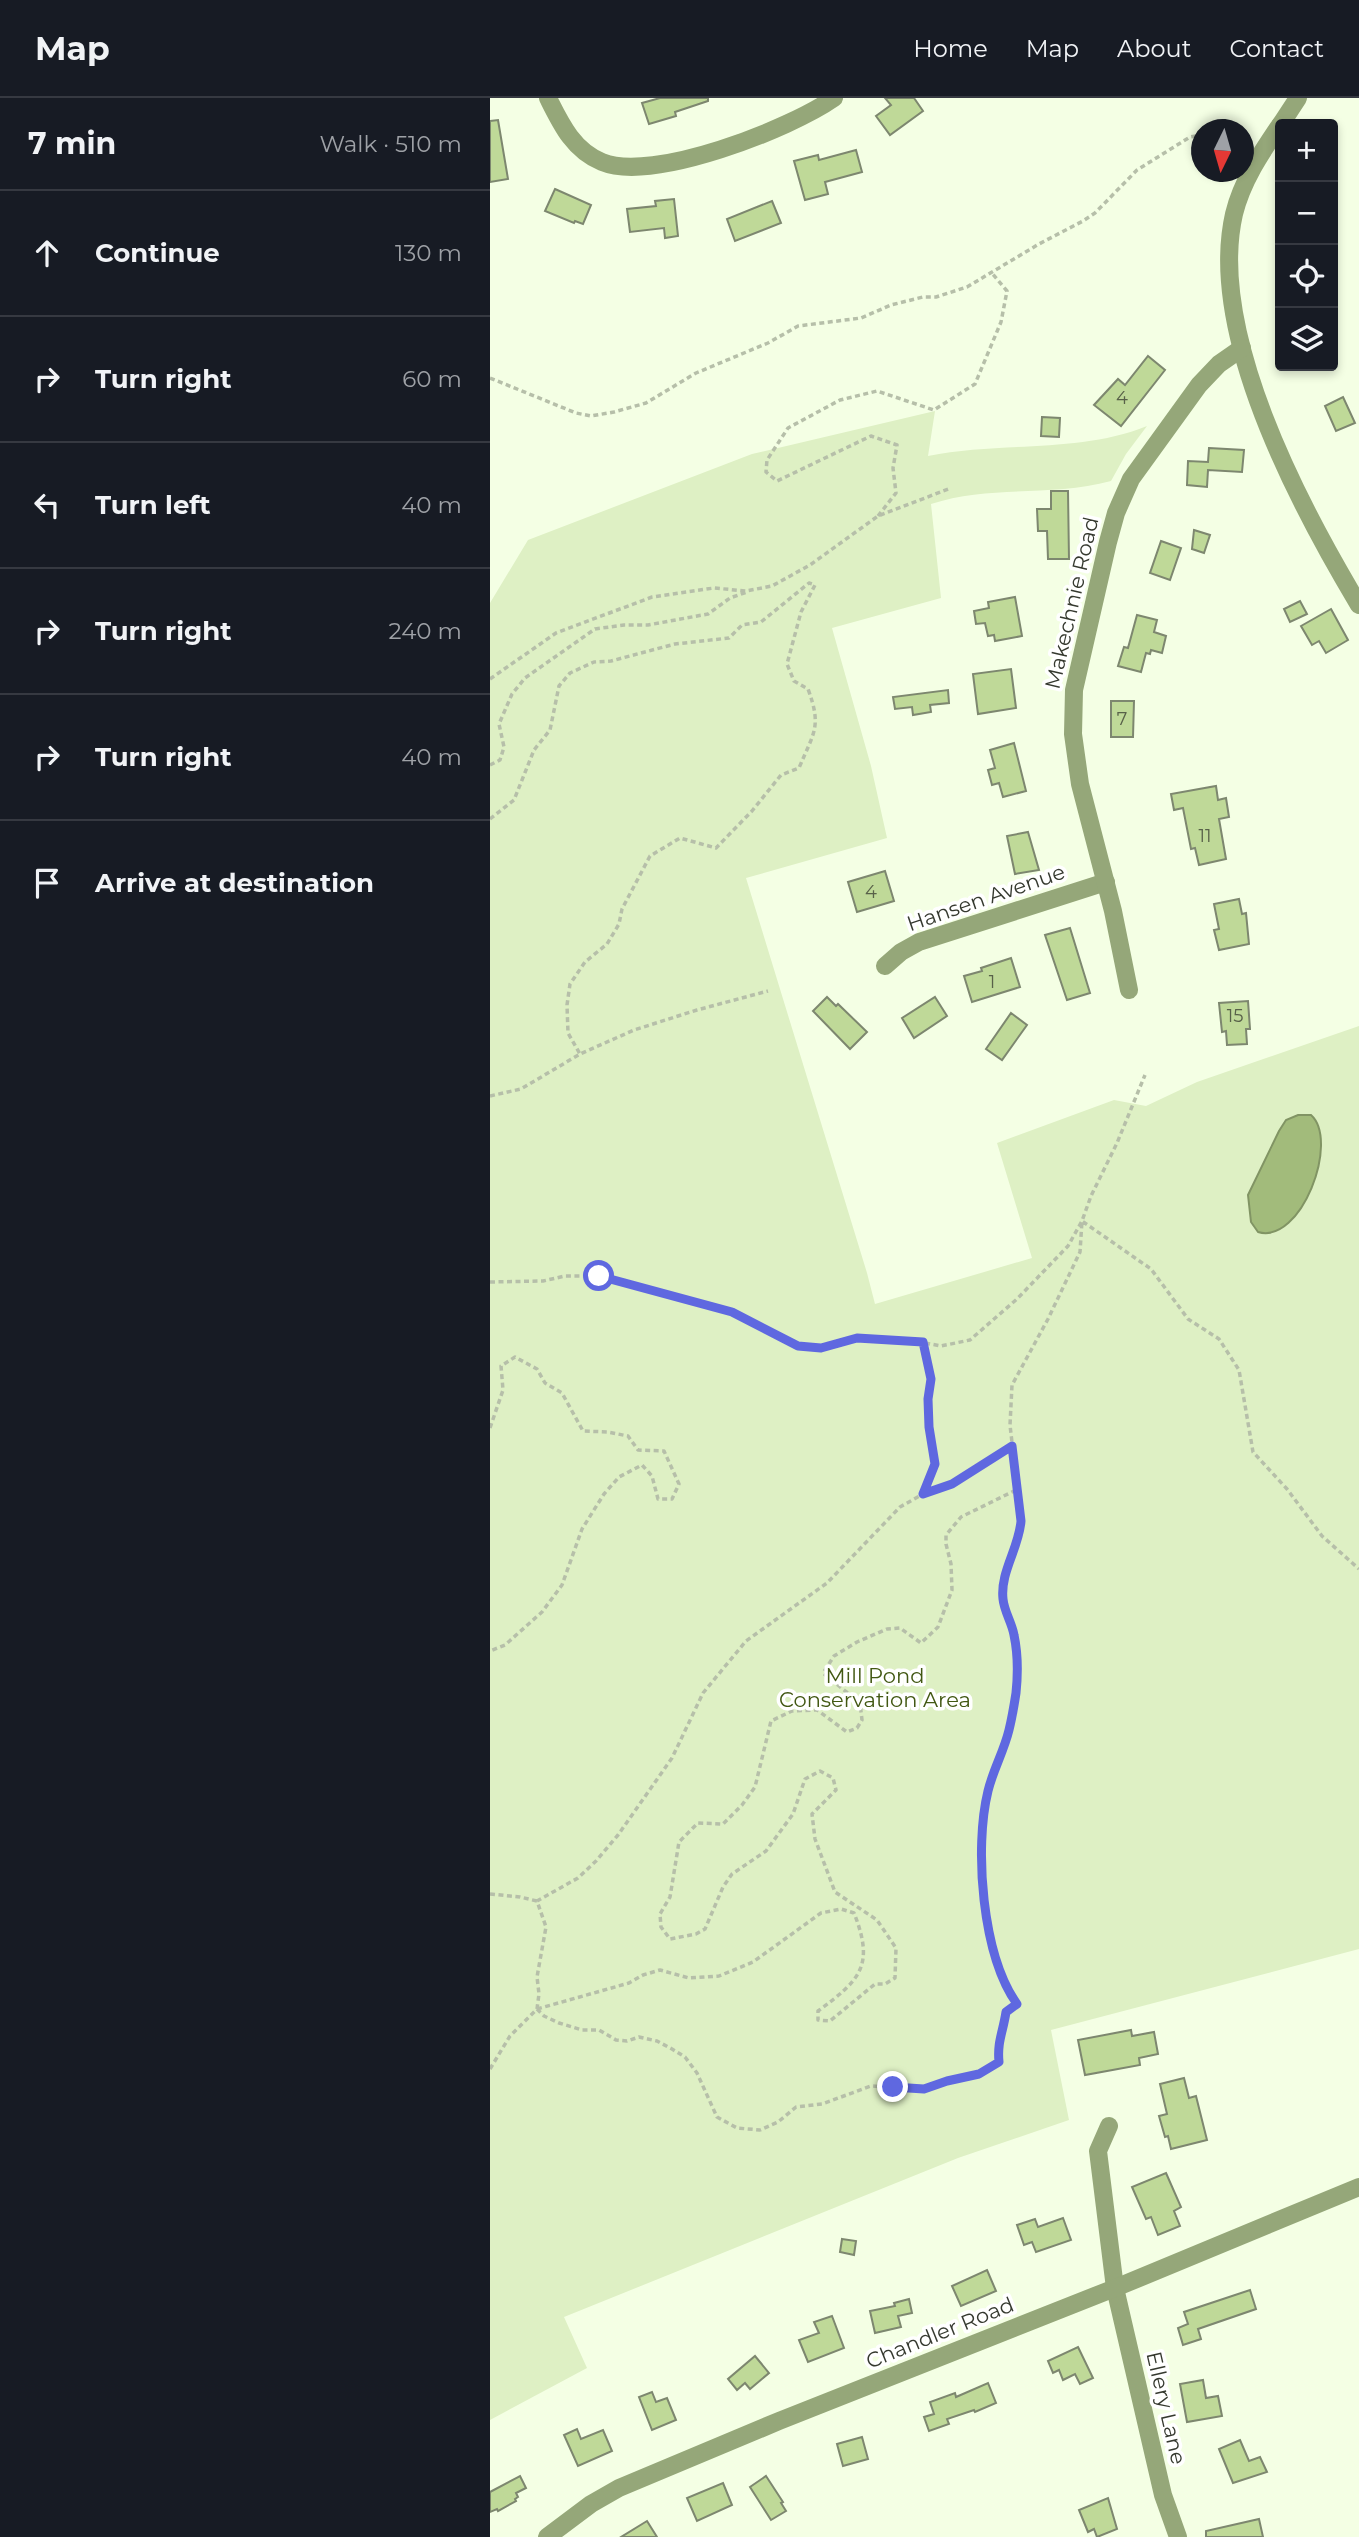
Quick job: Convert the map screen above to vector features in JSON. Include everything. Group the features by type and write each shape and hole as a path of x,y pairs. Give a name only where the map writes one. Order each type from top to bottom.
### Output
{"street":[{"path":"548,98 570,138 581,149 610,165 635,168 677,160 751,139 782,127 834,98"},
{"path":"1285,119 1298,98"},
{"path":"1275,134 1245,181 1233,224 1229,257 1230,293 1241,348 1260,403 1303,501 1359,606"},
{"name":"Makechnie Road","path":"1129,990 1106,882 1080,784 1072,721 1077,670 1116,513 1138,467 1199,385 1219,364 1241,348"},
{"name":"Hansen Avenue","path":"885,966 901,952 919,942 1106,882"},
{"name":"Ellery Lane","path":"1109,2126 1098,2151 1115,2288 1163,2495 1178,2537"},
{"name":"Chandler Road","path":"547,2537 591,2504 619,2488 1359,2187"}],"path":[{"path":"490,378 591,416 646,403 696,373 768,343 798,327 861,317 891,305 923,297 936,297 967,287 1095,213 1137,170 1191,137"},
{"path":"878,516 896,493 892,468 897,445 871,436 777,481 766,472 767,460 788,428 840,400 877,391 934,410 975,383 1001,322 1007,291 991,272"},
{"path":"490,679 556,633 652,597 714,588 753,589 772,586 810,565 878,516 951,488"},
{"path":"490,819 514,800 534,750 550,730 559,687 570,673 594,662 611,661 675,644 729,638 742,625 761,622 809,583 815,585 801,612 787,664 794,681 808,689 817,713 816,728 799,768 781,775 752,811 716,848 680,838 650,856 622,909 619,925 607,944 585,962 570,984 567,1005 568,1033 579,1054"},
{"path":"490,765 500,760 503,747 499,724 525,678 595,629 648,625 708,614 730,598 753,589"},
{"path":"490,1096 521,1089 579,1054 634,1030 768,991"},
{"path":"490,1282 599,1276 732,1312 798,1346 821,1348 857,1338 923,1342 941,1346 970,1340 1017,1299 1068,1246 1082,1221 1145,1075"},
{"path":"537,2009 544,2016 559,2023 582,2030 599,2031 616,2040 639,2038 657,2041 672,2049 685,2057 696,2073 717,2117 737,2128 760,2130 778,2122 796,2107 822,2104 871,2086 924,2089 979,2074 999,2062 997,2044 1003,2032 1006,2012 1017,2004 997,1966 983,1884 981,1838 988,1791 1009,1731 1018,1666 1014,1635 1003,1599 1008,1567 1020,1532 1010,1425 1012,1385 1080,1252 1082,1221"},
{"path":"1082,1221 1150,1269 1188,1319 1219,1339 1239,1370 1253,1452 1287,1489 1322,1536 1359,1569"},
{"path":"923,1342 931,1379 928,1399 929,1427 935,1464 923,1494"},
{"path":"490,1428 503,1390 501,1366 515,1357 537,1369 545,1383 562,1394 583,1431 628,1436 638,1450 664,1451 679,1484 672,1499 659,1499 652,1476 642,1465 619,1477 604,1494 582,1529 562,1585 542,1612 505,1645 490,1651"},
{"path":"490,1894 520,1896 537,1901 578,1878 618,1835 672,1758 702,1693 746,1641 828,1583 900,1507 923,1494 952,1484 1012,1446"},
{"path":"490,2069 510,2036 537,2009 629,1983 660,1970 689,1978 719,1976 753,1962 821,1913 841,1909 854,1913 862,1934 864,1960 856,1980 818,2011 818,2020 830,2021 875,1984 885,1984 895,1978 897,1948 877,1920 835,1892 815,1839 812,1814 836,1790 833,1778 820,1771 805,1779 793,1814 766,1851 732,1874 723,1887 705,1929 696,1934 670,1939 661,1927 660,1913 670,1897 680,1842 698,1824 723,1824 755,1787 771,1721 792,1712 817,1710 847,1732 857,1728 862,1720 860,1703 823,1673 834,1656 887,1629 900,1628 921,1643 938,1627 951,1590 951,1564 946,1535 961,1517 1018,1489"},
{"path":"537,1901 546,1927 537,1977 537,2009"}],"green space":[{"name":"Mill Pond Conservation Area","path":"935,411 928,456 983,449 1066,444 1121,435 1147,426 1126,454 1111,481 1066,489 975,495 931,504 941,598 832,628 871,766 887,838 746,878 875,1304 1032,1258 997,1143 1114,1100 1146,1106 1197,1082 1359,1026 1359,1949 1051,2030 1069,2120 958,2158 564,2317 587,2368 490,2420 490,603 528,540 752,454"}],"shaded area":[{"path":"1298,1115 1311,1115 1319,1128 1321,1146 1311,1188 1301,1208 1289,1223 1274,1232 1258,1232 1251,1222 1248,1195 1279,1131 1286,1120"}],"building":[{"path":"660,98 708,98 708,101 675,112 676,116 649,124 642,103"},
{"path":"885,98 914,98 923,111 890,135 876,116 891,105"},
{"path":"498,120 508,179 490,182 490,121"},
{"path":"856,150 862,172 825,182 828,194 805,200 794,161 818,155 819,160"},
{"path":"555,189 591,205 583,224 545,211"},
{"path":"674,199 678,236 665,238 664,228 630,232 627,209 656,206 655,201"},
{"path":"772,201 781,223 735,241 727,219"},
{"path":"1148,356 1165,370 1121,426 1094,405 1118,379 1125,385"},
{"path":"1343,397 1355,423 1336,431 1325,406"},
{"path":"1042,417 1060,418 1059,437 1041,436"},
{"path":"1209,448 1244,450 1242,472 1208,470 1207,487 1187,485 1188,461 1208,462"},
{"path":"1051,491 1068,491 1069,559 1048,559 1047,531 1038,531 1037,509 1051,509"},
{"path":"1194,530 1210,535 1204,553 1192,549"},
{"path":"1161,541 1181,548 1170,580 1150,573"},
{"path":"1015,597 1022,636 995,641 994,635 988,636 985,623 976,624 974,611 989,608 988,602"},
{"path":"1300,601 1307,614 1290,622 1284,609"},
{"path":"1331,609 1348,640 1326,653 1319,641 1312,645 1301,626"},
{"path":"1137,615 1157,620 1154,632 1166,636 1162,653 1151,650 1150,654 1146,653 1141,672 1118,666 1124,647 1128,648"},
{"path":"1011,669 1016,708 978,714 973,674"},
{"path":"948,690 949,703 930,705 931,712 913,715 912,707 895,709 893,697"},
{"path":"1111,701 1134,701 1133,737 1111,737"},
{"path":"1014,743 1026,791 1003,797 999,783 992,785 988,770 995,768 990,750"},
{"path":"1216,786 1218,800 1226,798 1229,817 1219,819 1226,859 1199,865 1195,848 1191,849 1183,808 1174,810 1171,794"},
{"path":"1028,832 1039,870 1015,874 1007,836"},
{"path":"885,871 894,901 857,912 848,882"},
{"path":"1239,899 1242,914 1246,913 1249,944 1219,950 1214,930 1219,929 1214,904"},
{"path":"1070,928 1090,993 1067,1000 1045,935"},
{"path":"1011,958 1020,987 972,1002 964,976"},
{"path":"827,997 867,1032 850,1049 813,1011"},
{"path":"935,997 947,1016 914,1038 902,1018"},
{"path":"1248,1001 1250,1029 1246,1029 1247,1044 1227,1045 1226,1031 1222,1032 1219,1003"},
{"path":"1011,1013 1027,1025 1002,1060 986,1049"},
{"path":"1131,2030 1132,2036 1154,2032 1158,2054 1139,2058 1140,2065 1085,2075 1078,2040"},
{"path":"1184,2078 1189,2098 1196,2096 1207,2140 1171,2149 1159,2116 1167,2114 1160,2084"},
{"path":"1166,2173 1181,2207 1174,2211 1180,2226 1158,2235 1151,2217 1146,2219 1132,2187"},
{"path":"1063,2218 1071,2240 1036,2252 1032,2242 1024,2245 1017,2225 1035,2219 1038,2227"},
{"path":"842,2239 856,2241 854,2255 840,2252"},
{"path":"987,2270 996,2291 961,2306 952,2286"},
{"path":"1250,2290 1256,2309 1198,2329 1201,2339 1183,2345 1178,2328 1188,2324 1184,2312"},
{"path":"909,2299 912,2313 898,2316 901,2327 875,2333 870,2311 895,2306 894,2303"},
{"path":"832,2316 844,2348 808,2362 799,2340 819,2333 814,2322"},
{"path":"1078,2347 1093,2378 1080,2384 1075,2374 1063,2380 1059,2370 1053,2373 1048,2361"},
{"path":"755,2356 769,2373 750,2389 745,2383 737,2390 728,2379"},
{"path":"1203,2380 1206,2398 1218,2396 1222,2416 1187,2422 1180,2384"},
{"path":"988,2383 996,2403 947,2419 949,2424 929,2431 924,2417 934,2414 930,2402 955,2393 956,2397"},
{"path":"652,2392 656,2402 667,2398 676,2420 652,2430 639,2397"},
{"path":"577,2429 581,2439 603,2430 612,2451 578,2466 564,2435"},
{"path":"862,2437 868,2459 843,2466 837,2444"},
{"path":"1240,2440 1249,2461 1260,2457 1267,2472 1233,2483 1219,2449"},
{"path":"520,2476 526,2488 516,2493 516,2501 498,2511 497,2509 490,2512 490,2492"},
{"path":"766,2476 786,2511 771,2520 750,2487"},
{"path":"723,2483 732,2505 697,2521 687,2498"},
{"path":"1108,2498 1117,2529 1097,2537 1094,2529 1088,2532 1079,2510"},
{"path":"1259,2519 1263,2537 1206,2537 1206,2531"},
{"path":"647,2521 657,2537 621,2537"}],"route":[{"path":"599,1276 732,1312 798,1346 821,1348 857,1338 923,1342 931,1379 928,1399 929,1427 935,1464 923,1494 971,1474 1012,1446 1021,1521 1008,1567 1003,1599 1014,1635 1018,1666 1016,1692 1009,1731 988,1791 981,1838 983,1884 997,1966 1017,2004 1006,2012 1003,2032 997,2044 999,2062 979,2074 924,2089 893,2087"}]}
